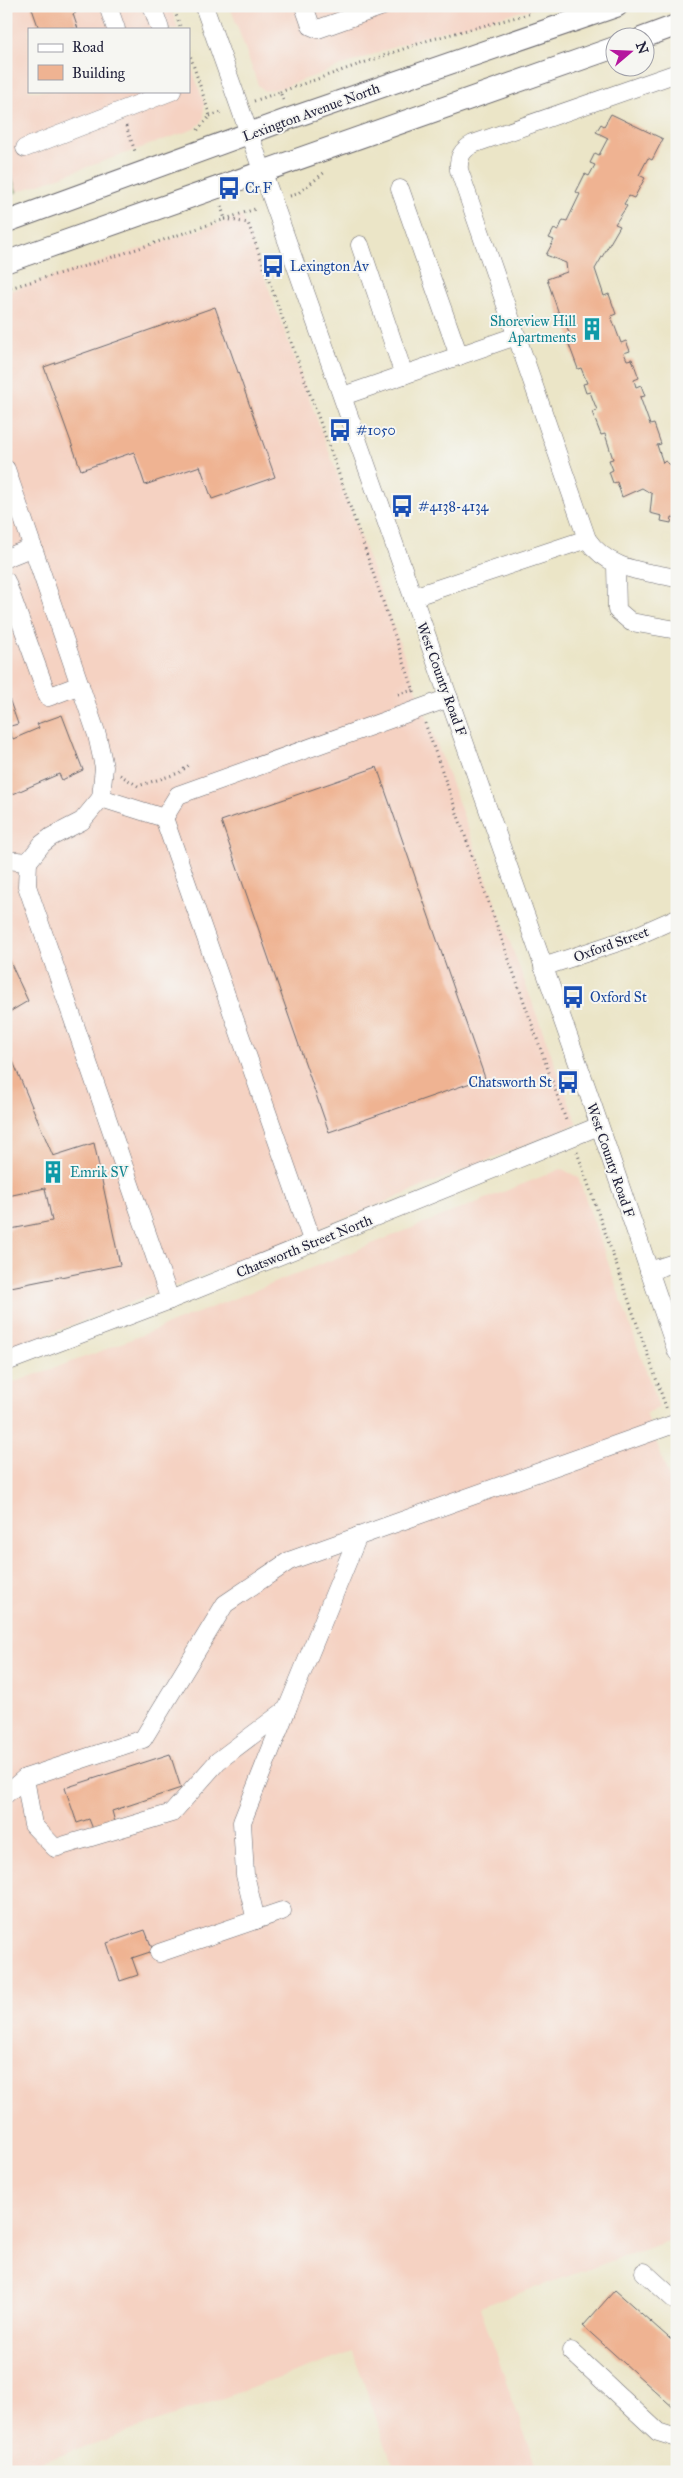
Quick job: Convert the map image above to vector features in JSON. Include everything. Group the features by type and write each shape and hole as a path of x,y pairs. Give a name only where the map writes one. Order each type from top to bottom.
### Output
{"main road":[{"name":"Lexington Avenue North","path":"6,222 509,42 617,6"},
{"path":"656,33 677,25"},
{"path":"6,262 606,51"}],"street":[{"path":"108,6 116,28"},
{"path":"152,6 160,28"},
{"name":"West County Road F","path":"204,6 343,396 677,1352"},
{"path":"304,6 311,26 318,29 383,6"},
{"path":"676,77 473,144 460,155 459,170 587,539 594,549 616,565 677,578"},
{"path":"25,148 119,112 138,97 166,92"},
{"path":"400,189 459,356"},
{"path":"360,245 404,375"},
{"path":"343,396 516,336"},
{"path":"6,469 97,735 103,772 101,798 82,821 51,837 42,844 28,862 27,886 170,1300"},
{"path":"413,597 587,539"},
{"path":"6,558 32,547"},
{"path":"616,565 617,610 631,622 677,630"},
{"path":"6,581 48,697 80,684"},
{"path":"164,818 178,795 449,698"},
{"path":"101,798 164,818"},
{"path":"164,818 313,1243"},
{"path":"6,860 28,862"},
{"name":"Oxford Street","path":"543,967 634,937 677,918"},
{"name":"Chatsworth Street North","path":"6,1362 170,1300 599,1126"},
{"path":"649,1271 677,1262"},
{"path":"6,1794 25,1778 143,1739 225,1604 289,1561 675,1424"},
{"path":"256,1920 244,1875 242,1822 358,1536"},
{"path":"25,1778 34,1825 55,1848 172,1813 218,1761 287,1708"},
{"path":"159,1953 282,1911"},
{"path":"644,2272 677,2302"},
{"path":"571,2350 658,2432 677,2438"}],"path":[{"path":"173,6 181,28"},
{"path":"280,92 429,40 536,12"},
{"path":"190,55 210,116 195,132"},
{"path":"119,112 136,154"},
{"path":"126,158 144,151"},
{"path":"6,289 92,264 225,219 248,223 335,463 675,1424"},
{"path":"398,694 414,690"},
{"path":"103,772 117,774 138,786 179,773 189,765"}],"shaded area":[{"path":"6,6 170,6 178,28 28,28 28,92 190,92 190,63 204,103 202,122 194,129 17,192 6,160"},
{"path":"230,6 543,6 427,35 281,88 264,91 258,85"},
{"path":"242,216 577,1124 233,1264 6,1350 6,292"},
{"path":"561,1169 578,1177 659,1408 646,1413 677,1500 677,2238 480,2307 538,2472 395,2472 353,2352 14,2472 6,2472 6,1385 99,1352"}],"green space":[{"path":"6,160 17,192 6,196"}],"building":[{"path":"31,6 74,6 76,13 73,14 78,28 39,28"},
{"name":"Shoreview Hill Apartments","path":"611,114 663,139 652,160 648,158 639,175 645,178 634,198 629,196 624,204 627,206 615,224 620,226 595,269 604,296 609,294 616,314 611,316 621,343 626,341 630,351 624,353 627,360 632,359 639,378 634,380 636,387 641,385 645,396 640,397 650,425 654,424 661,444 657,445 663,463 665,461 672,466 671,469 677,470 677,518 672,517 671,523 661,521 662,516 650,513 652,494 642,488 622,497 617,482 613,483 609,472 613,470 609,460 613,459 605,434 601,435 592,412 597,410 590,392 586,393 583,384 587,383 581,368 578,369 568,342 572,341 563,316 560,317 547,279 567,272 566,263 546,255 554,240 549,238 554,229 558,231 563,220 567,221 580,194 576,192 585,174 589,176 595,165 590,163 595,153 599,155 608,138 596,132 601,124 604,126"},
{"path":"215,307 275,477 212,499 200,466 145,485 134,452 81,470 44,367"},
{"path":"6,690 18,724 7,727 13,739 39,728 37,724 62,715 83,770 62,780 59,774 6,797"},
{"path":"377,767 485,1078 329,1132 221,821"},
{"path":"6,953 28,1001 6,1014"},
{"name":"Emrik SV","path":"6,1045 53,1156 94,1143 120,1265 6,1288 6,1230 52,1221 45,1188 8,1196 6,1193"},
{"path":"170,1754 181,1788 112,1811 115,1822 93,1829 89,1819 77,1823 65,1788"},
{"path":"145,1930 153,1951 132,1958 138,1975 120,1981 107,1943"},
{"path":"615,2290 677,2345 675,2409 583,2326"}],"place":[{"name":"Cr F","path":"229,188"},
{"name":"Lexington Av","path":"273,266"},
{"name":"Shoreview Hill Apartments","path":"592,329"},
{"name":"#1050","path":"340,430"},
{"name":"#4138-4134","path":"402,506"},
{"name":"Oxford St","path":"573,997"},
{"name":"Chatsworth St","path":"568,1082"},
{"name":"Emrik SV","path":"53,1172"}]}
